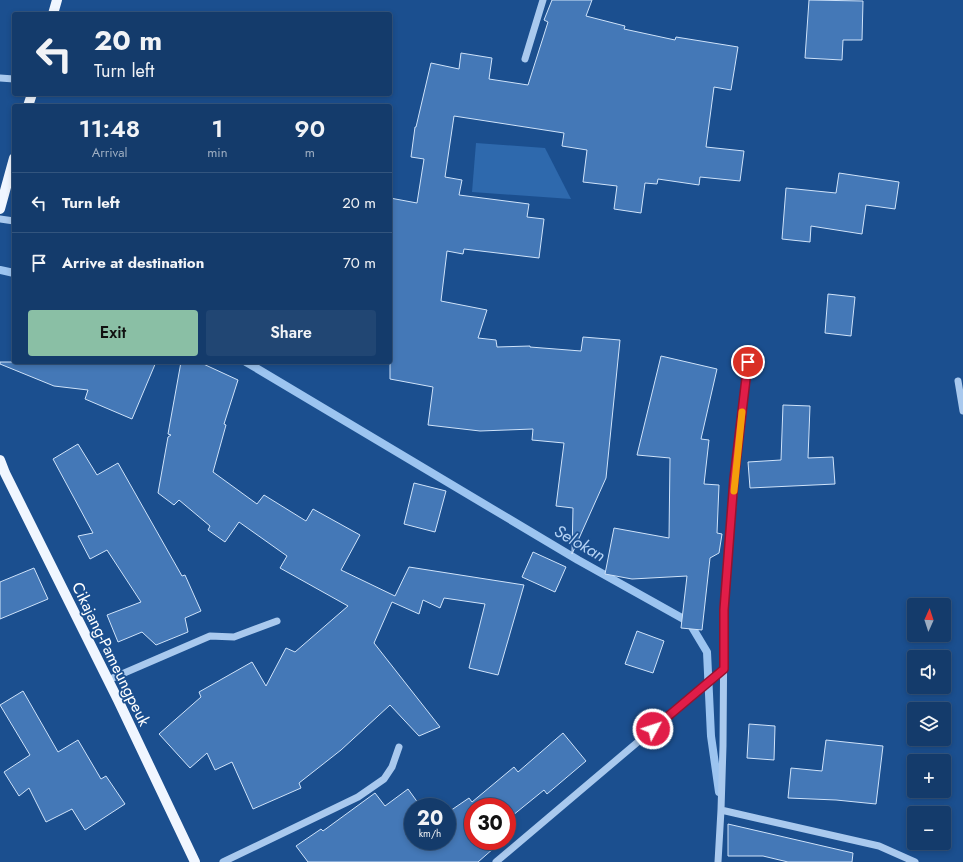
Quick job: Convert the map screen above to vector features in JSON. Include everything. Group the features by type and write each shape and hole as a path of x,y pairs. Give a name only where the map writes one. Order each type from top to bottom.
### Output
{"main road":[{"path":"54,12 57,0"},
{"path":"0,209 12,165"},
{"name":"Cikajang-Pameungpeuk","path":"0,460 5,473 118,700 195,862"}],"street":[{"path":"525,60 543,0"},
{"path":"0,78 12,79"},
{"path":"0,218 12,221"},
{"path":"718,862 721,810 724,610 734,479 748,362"},
{"path":"958,381 963,411"},
{"path":"108,680 210,636 234,637 277,621"},
{"path":"496,862 724,669"},
{"path":"224,862 358,797 384,779 392,767 399,747"},
{"path":"721,810 879,846 915,862"}],"shaded area":[{"path":"476,143 545,148 571,199 472,192"}],"building":[{"path":"552,0 592,0 586,16 625,26 624,29 675,40 676,37 738,47 731,90 714,87 706,147 744,151 740,181 700,177 699,185 658,179 657,184 645,183 641,213 614,209 617,186 583,182 587,150 562,146 564,133 454,116 445,177 462,180 459,195 529,204 527,217 544,219 539,258 464,249 463,254 447,251 441,301 487,310 478,338 496,340 497,347 530,346 581,351 583,337 620,340 606,478 572,554 573,508 556,506 564,443 532,440 533,429 480,431 428,425 433,387 390,379 390,364 392,364 392,198 417,203 424,159 411,157 415,127 431,63 459,69 461,53 492,58 489,79 528,85 548,22 544,20"},
{"path":"809,0 863,1 862,40 843,40 842,60 805,58"},
{"path":"839,173 899,182 895,209 866,205 862,234 811,226 810,242 782,239 786,188 836,193"},
{"path":"828,294 855,297 851,336 825,333"},
{"path":"661,356 717,369 701,439 709,440 704,484 719,485 717,533 722,534 719,553 710,558 702,630 681,628 687,576 632,579 605,574 614,528 669,538 670,458 637,455"},
{"path":"0,362 12,362 12,364 155,364 132,419 85,399 88,390 54,386 0,364"},
{"path":"181,364 203,364 238,380 224,424 226,425 213,472 257,504 264,495 306,521 313,509 360,535 341,570 395,596 409,567 524,585 498,675 469,668 485,604 444,598 440,608 423,600 419,614 392,602 374,643 440,727 419,736 390,705 341,750 299,783 301,788 253,809 232,762 215,770 207,753 190,768 159,734 201,697 199,692 252,662 266,686 286,648 295,652 348,606 280,568 287,556 239,522 225,542 208,530 210,526 179,500 174,505 158,493 168,437 171,435 168,434"},
{"path":"783,405 810,406 808,458 833,457 835,484 750,488 748,462 781,460"},
{"path":"78,444 97,475 118,463 182,576 185,575 201,611 185,618 188,632 156,645 142,632 118,642 107,615 141,602 107,550 90,559 78,536 93,533 53,459"},
{"path":"414,483 446,491 435,532 404,524"},
{"path":"533,552 566,567 555,592 522,577"},
{"path":"34,568 48,599 0,619 0,582"},
{"path":"637,631 664,641 653,673 625,664"},
{"path":"23,691 58,752 78,740 101,779 106,776 125,804 85,830 72,809 46,822 29,788 19,796 4,772 30,755 0,705"},
{"path":"749,724 775,726 774,760 747,758"},
{"path":"563,733 586,761 547,794 544,790 516,813 516,798 477,798 514,767 518,772"},
{"path":"826,740 883,746 876,804 836,800 788,798 791,768 822,771"},
{"path":"408,789 414,798 404,798 404,850 456,850 456,807 464,801 464,850 492,850 478,862 308,862 296,846 321,829 323,831 375,793 385,806"},
{"path":"728,824 853,853 852,862 788,862 763,856 728,856"}],"waterway":[{"name":"Selokan","path":"0,270 12,273"},
{"name":"Selokan","path":"249,364 578,560 689,622 707,652 711,736 719,792"}],"slow traffic":[{"path":"734,491 734,479 742,412"}],"route":[{"path":"653,729 724,669 724,610 734,479 748,362"}]}
